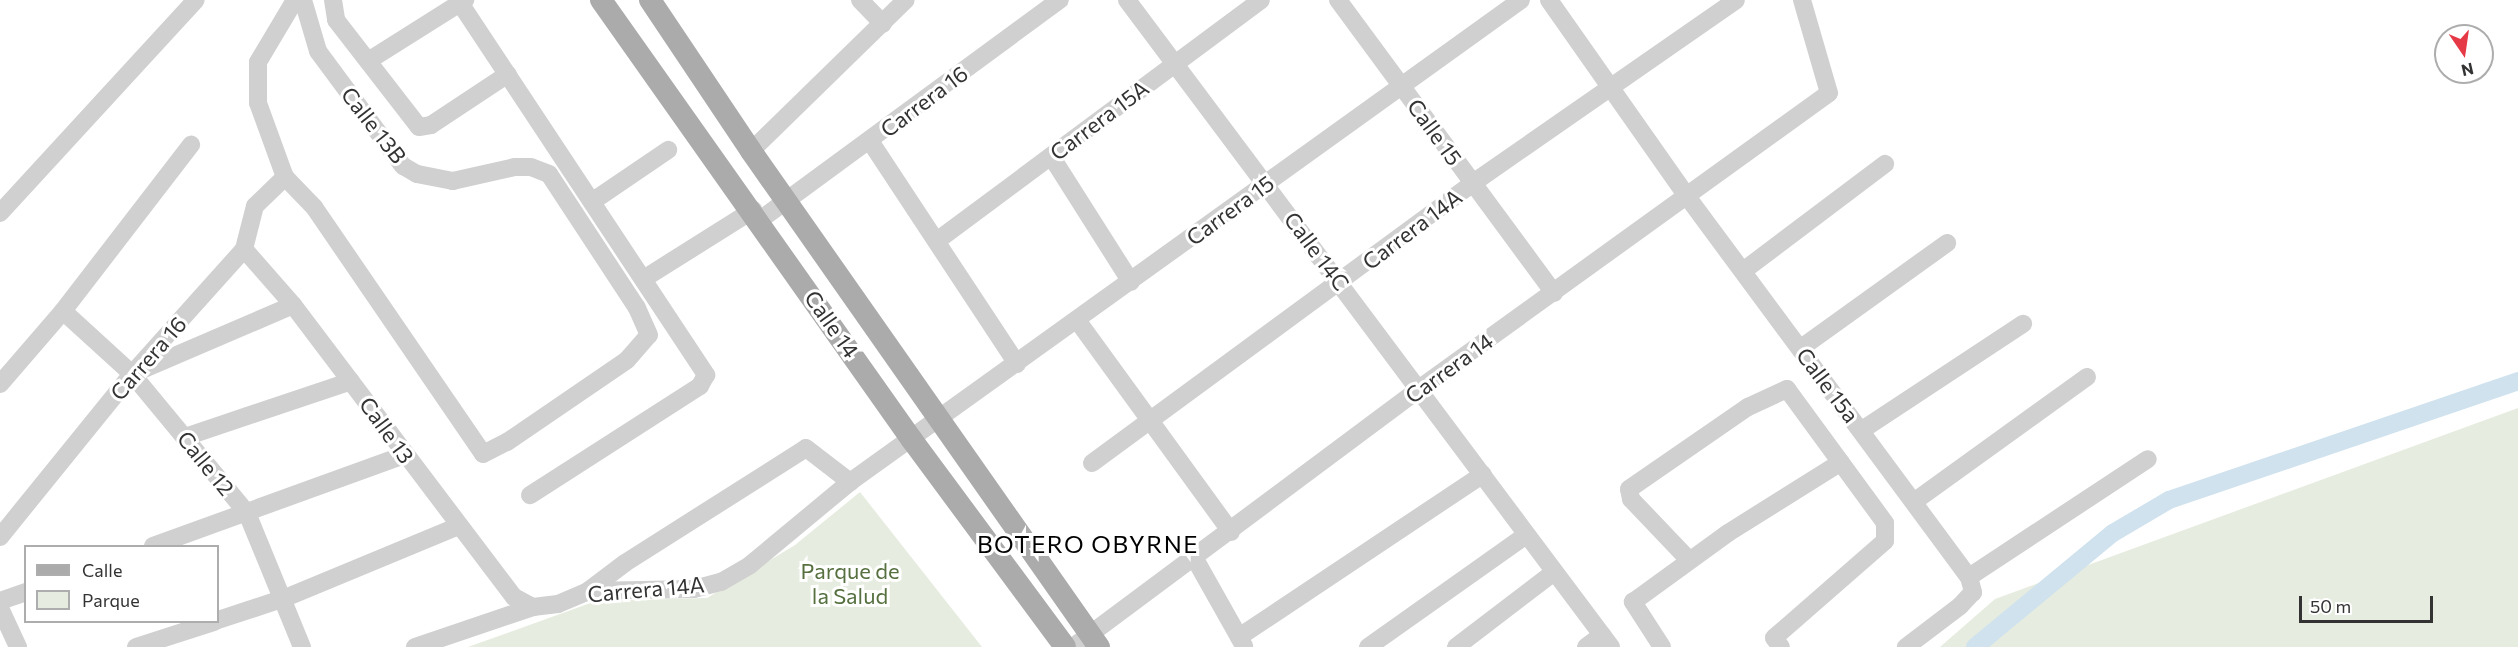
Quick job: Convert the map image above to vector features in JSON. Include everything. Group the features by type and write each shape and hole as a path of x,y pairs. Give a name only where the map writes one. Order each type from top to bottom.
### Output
{"main road":[{"name":"Calle 14","path":"601,0 756,215 912,440 1065,647"},
{"name":"Calle 14","path":"650,0 751,151 939,420 1087,643"}],"street":[{"path":"0,213 196,0"},
{"path":"285,177 258,103 258,62 295,0"},
{"name":"Calle 13B","path":"285,177 314,207 483,454 507,442 627,360 649,335 637,308 549,174 531,167 515,167 453,181 417,174 403,166 318,51 303,0"},
{"path":"333,0 336,20 419,127 431,125 508,74"},
{"path":"860,0 883,24"},
{"path":"751,151 906,0"},
{"name":"Carrera 16","path":"645,278 756,215 787,201 1060,0"},
{"name":"Calle 14C","path":"1127,0 1420,388"},
{"name":"Carrera 15A","path":"938,240 1261,0"},
{"name":"Calle 15","path":"1338,0 1554,293"},
{"name":"Carrera 15","path":"939,420 1521,0"},
{"path":"1549,0 1686,195"},
{"name":"Carrera 14A","path":"1092,463 1148,420 1341,283 1473,183 1736,0"},
{"name":"Carrera 14","path":"1087,643 1420,388 1829,93 1802,0"},
{"path":"461,1 645,278 706,375 699,386 530,495"},
{"name":"Calle 13B","path":"368,61 461,1"},
{"path":"870,141 938,240 1017,364"},
{"path":"0,384 63,311 191,145"},
{"path":"593,201 668,150"},
{"path":"1051,156 1131,282"},
{"path":"1743,271 1885,164"},
{"name":"Carrera 16","path":"0,537 132,374 244,249 255,206 285,177"},
{"name":"Calle 15a","path":"1686,195 1970,577"},
{"path":"1801,348 1947,243"},
{"name":"Calle 13","path":"244,249 293,305 514,597 533,607"},
{"path":"132,374 293,305"},
{"name":"Calle 12","path":"63,311 132,374 247,513 285,598 302,647"},
{"path":"1077,321 1231,532"},
{"path":"1862,430 2023,324"},
{"path":"1915,501 2087,377"},
{"path":"185,437 351,381"},
{"path":"1420,388 1526,535 1607,641 1586,647"},
{"path":"1689,560 1632,499 1629,489 1748,407 1787,389 1885,524 1886,541 1772,644"},
{"name":"Carrera 14A","path":"416,647 533,607 558,604 588,591 694,590 721,582 750,565 850,482 939,420"},
{"path":"588,591 625,563 806,448 850,482"},
{"path":"156,545 405,455"},
{"path":"1906,647 1960,606 1973,592 1970,577 2148,459"},
{"path":"1662,647 1633,602 1689,560 1841,462"},
{"path":"1195,559 1242,642 1483,474"},
{"path":"219,620 285,598 459,526"},
{"path":"1368,647 1526,535"},
{"path":"625,563 634,590"},
{"path":"1456,647 1554,572"},
{"path":"0,601 24,593"},
{"path":"0,608 18,647"},
{"path":"136,647 210,623"}],"green space":[{"path":"2518,408 2518,647 1940,647 1995,599"},
{"name":"Parque de la Salud","path":"860,492 982,647 468,647 596,601 707,598 795,545"}],"waterway":[{"path":"1975,647 2113,533 2169,500 2518,381"}],"district":[{"name":"BOTERO OBYRNE","path":"1088,544"}]}
